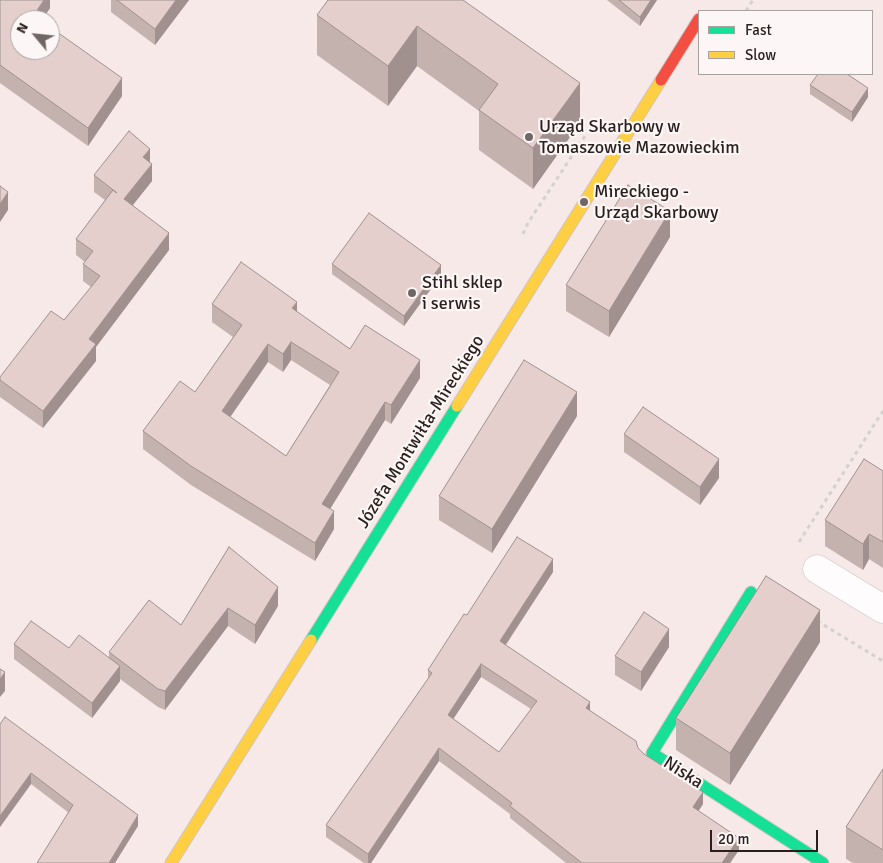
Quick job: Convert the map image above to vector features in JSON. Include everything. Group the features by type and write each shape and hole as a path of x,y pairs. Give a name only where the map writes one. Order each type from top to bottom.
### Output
{"main road":[{"name":"Józefa Montwiłła-Mireckiego","path":"172,863 698,20"},
{"name":"Niska","path":"751,592 652,753 823,863"}],"street":[{"path":"817,569 883,609"}],"path":[{"path":"796,546 883,411"},
{"path":"809,617 883,662"}],"building":[{"path":"0,0 44,0 37,10 10,10 10,60 60,60 60,34 122,78 88,128 0,65"},
{"path":"117,0 176,0 155,29"},
{"path":"328,0 463,0 580,83 533,148 479,110 498,84 417,26 388,66 317,15"},
{"path":"619,0 651,0 640,17"},
{"path":"817,75 848,75 868,88 852,112 810,85"},
{"path":"129,131 150,149 143,157 152,164 124,199 169,233 89,339 96,344 43,411 0,380 0,377 51,311 64,320 100,276 83,264 93,251 76,239 113,190 117,193 94,175"},
{"path":"628,185 670,211 609,311 566,285"},
{"path":"0,186 8,192 0,204"},
{"path":"369,213 441,265 404,316 332,264"},
{"path":"241,262 297,302 292,308 350,349 365,325 420,360 391,405 385,402 322,504 334,511 315,543 191,466 143,431 180,381 195,392 242,325 212,304","holes":["291,342 339,372 286,456 222,411 268,344 283,354"]},
{"path":"524,360 577,392 492,529 439,496"},
{"path":"643,407 719,459 700,487 624,434"},
{"path":"864,459 883,471 883,542 869,534 863,544 825,520"},
{"path":"517,537 553,559 500,641 590,702 586,708 636,741 638,748 644,754 703,792 693,807 739,838 722,863 582,863 510,806 512,803 439,748 368,854 326,825 432,673 428,670 464,614 467,615","holes":["481,664 537,701 499,752 448,715"]},
{"path":"229,547 278,587 255,625 228,608 165,691 158,689 109,652 149,600 181,625"},
{"path":"766,576 820,610 730,753 676,718"},
{"path":"644,612 669,629 641,672 615,656"},
{"path":"31,621 69,648 79,635 120,666 92,703 14,644"},
{"path":"0,669 5,672 0,679"},
{"path":"5,717 138,815 109,863 37,863 73,805 31,773 0,816 0,724"},
{"path":"883,769 883,850 846,827"}],"traffic: fast":[{"path":"311,640 457,406"},
{"path":"751,592 652,753 823,863"}],"traffic: slow":[{"path":"457,406 661,80"},
{"path":"171,863 311,640"}],"traffic: jam":[{"path":"661,80 698,21"}],"place":[{"name":"Urząd Skarbowy w Tomaszowie Mazowieckim","path":"529,137"},
{"name":"Mireckiego - Urząd Skarbowy","path":"584,202"},
{"name":"Stihl sklep i serwis","path":"412,293"}]}
